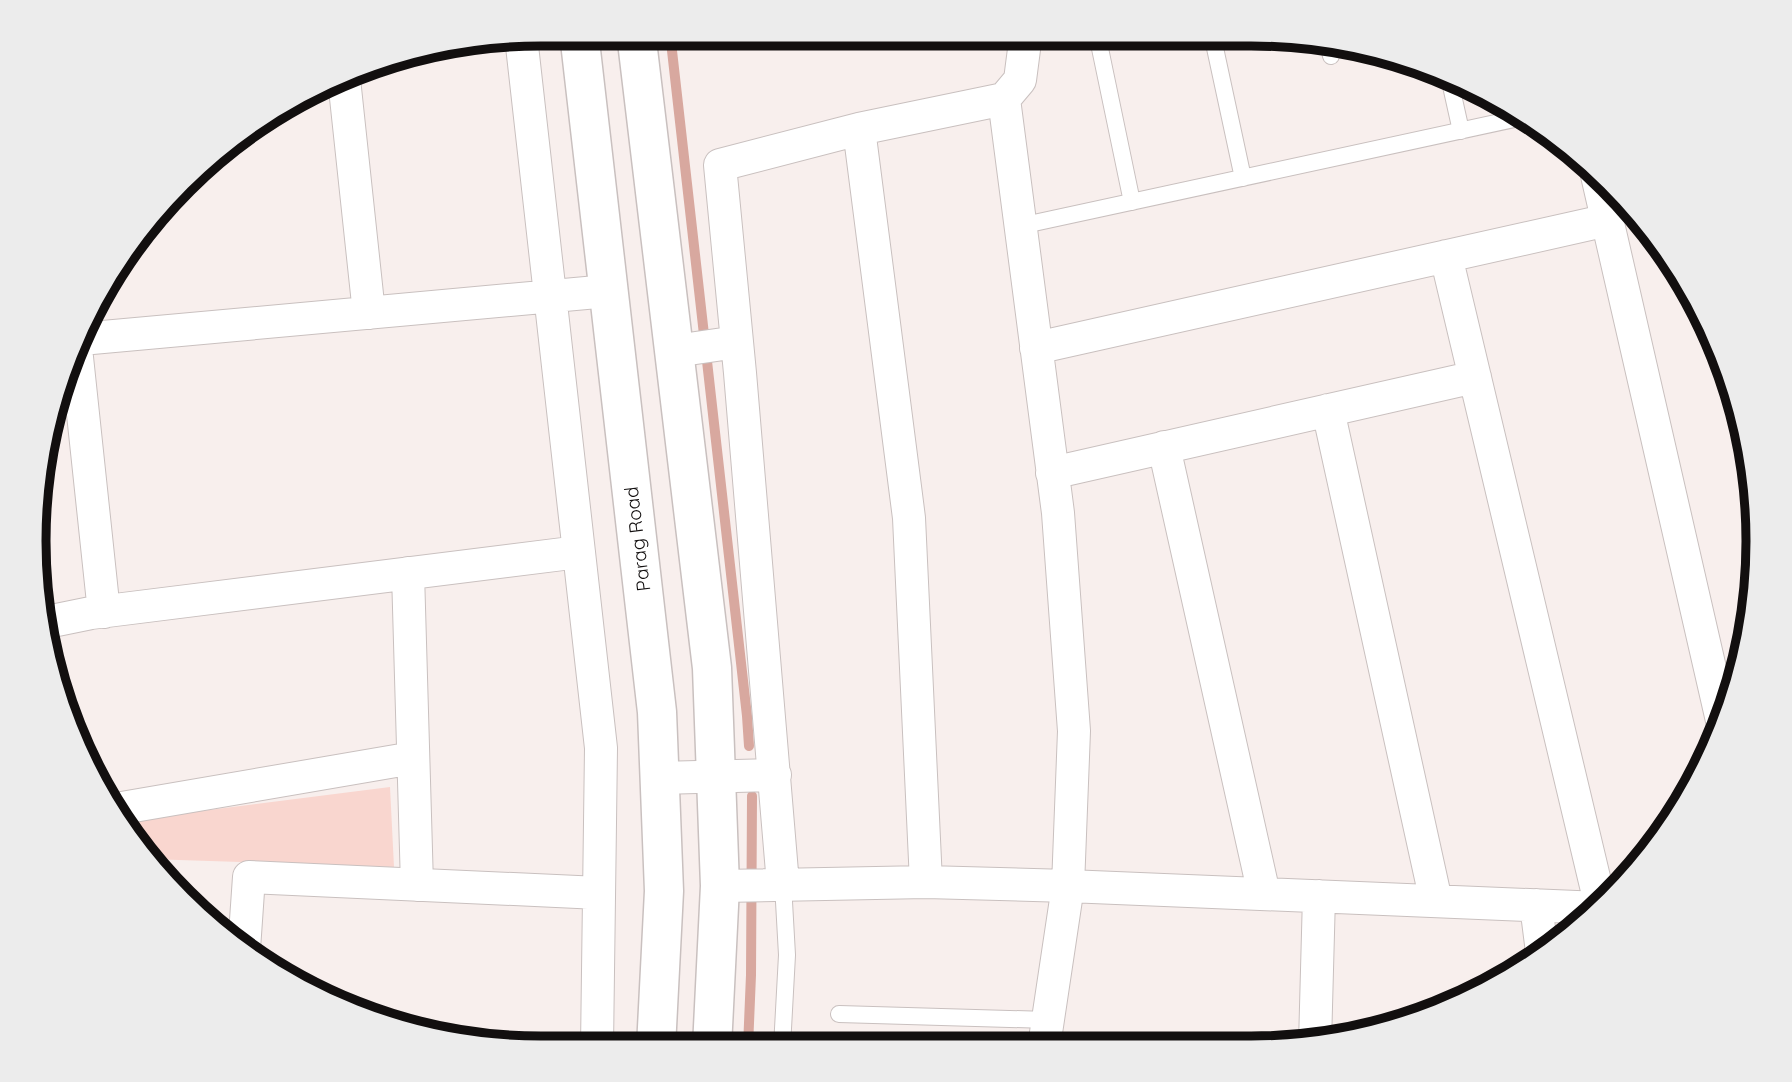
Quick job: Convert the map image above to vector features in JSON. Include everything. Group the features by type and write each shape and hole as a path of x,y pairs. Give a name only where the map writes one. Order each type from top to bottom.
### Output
{"street":[{"name":"Parag Road","path":"580,46 657,712 664,891 657,1036"},
{"path":"638,46 712,668 720,886 713,1036"},
{"path":"783,884 720,165 859,129 1004,99 1020,80 1024,46"},
{"path":"522,47 601,748 597,1036"},
{"path":"345,86 369,313"},
{"path":"1004,99 1058,513 1074,731 1068,886 1046,1033"},
{"path":"859,129 909,518 926,882"},
{"path":"1601,191 1718,704"},
{"path":"1036,348 1608,220"},
{"path":"1446,256 1597,895"},
{"path":"89,338 608,291"},
{"path":"675,351 737,342"},
{"path":"78,365 104,612"},
{"path":"1052,473 1475,377"},
{"path":"1328,410 1436,901"},
{"path":"1164,447 1264,894"},
{"path":"52,621 104,612 579,552"},
{"path":"408,573 417,885"},
{"path":"124,808 413,758"},
{"path":"659,778 775,775"},
{"path":"245,938 249,877 599,893"},
{"path":"720,886 926,882 1585,907"},
{"path":"1316,1032 1319,896"},
{"path":"1536,905 1541,943"}],"lane":[{"path":"1100,46 1132,202"},
{"path":"1215,46 1243,178"},
{"path":"1451,88 1461,131"},
{"path":"1020,226 1511,120"},
{"path":"783,884 787,955 783,1036"},
{"path":"839,1014 1046,1033"}],"shaded area":[{"path":"390,787 394,867 161,859 132,820"}],"waterway":[{"path":"671,46 749,746"},
{"path":"748,1036 752,796"}]}
